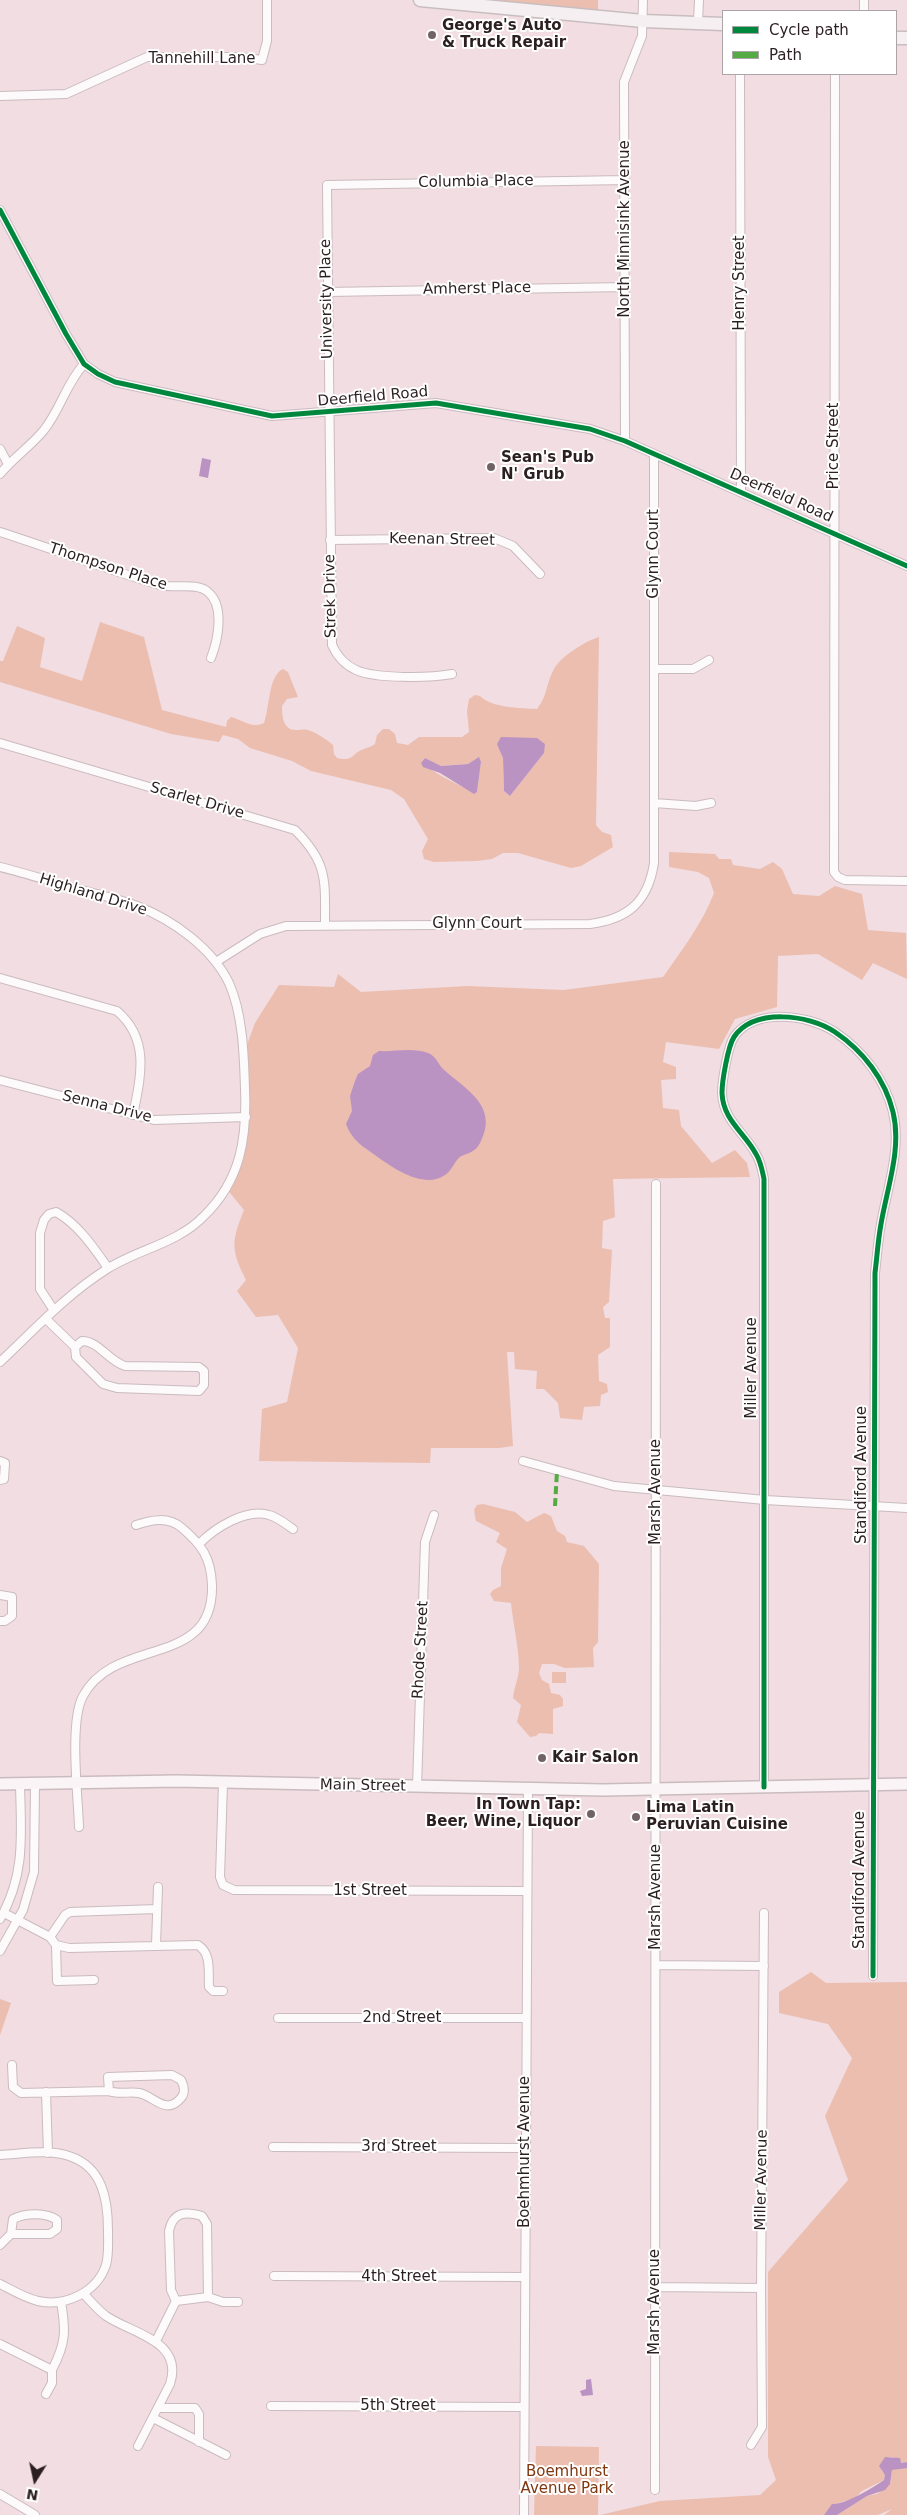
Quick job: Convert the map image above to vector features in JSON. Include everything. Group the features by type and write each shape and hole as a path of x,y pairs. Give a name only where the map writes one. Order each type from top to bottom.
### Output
{"main road":[{"path":"420,0 642,21 722,24"},
{"name":"Main Street","path":"0,1784 176,1781 528,1789 656,1789 907,1784"}],"street":[{"name":"Tannehill Lane","path":"0,96 66,94 147,57 240,57 262,60 267,41 266,0"},
{"name":"North Minnisink Avenue","path":"625,441 625,76 642,36 643,0"},
{"path":"698,22 699,0"},
{"name":"Henry Street","path":"740,75 741,492"},
{"name":"Price Street","path":"835,75 834,872 838,877 845,880 907,881"},
{"name":"Columbia Place","path":"327,185 625,180"},
{"name":"University Place","path":"327,185 328,413"},
{"name":"Deerfield Road","path":"0,210 84,364 98,374 116,382 258,414 286,416 446,404 590,429 625,441 907,566"},
{"name":"Amherst Place","path":"327,292 626,288"},
{"path":"0,474 43,431 53,416 72,377 84,364"},
{"name":"Strek Drive","path":"328,413 331,638 335,652 342,661 355,670 369,674 434,678 452,674"},
{"path":"0,449 8,464"},
{"name":"Glynn Court","path":"216,962 260,934 286,926 325,924 590,924 616,919 627,913 642,897 652,875 654,803 654,455"},
{"name":"Thompson Place","path":"0,532 162,586 199,587 207,591 214,599 217,607 218,642 212,658"},
{"name":"Keenan Street","path":"330,540 494,538 513,546 540,574"},
{"path":"654,669 693,669 709,660"},
{"name":"Scarlet Drive","path":"0,743 296,830 319,858 325,878 325,924"},
{"path":"654,803 696,806 711,803"},
{"name":"Highland Drive","path":"0,867 137,906 172,924 201,946 216,962 229,984 244,1038 246,1117 239,1163 226,1188 204,1216 181,1234 108,1268 53,1309 0,1362"},
{"path":"0,978 116,1011 130,1022 137,1036 140,1060 139,1087 133,1115"},
{"name":"Miller Avenue","path":"764,1787 764,1179 756,1153 726,1113 722,1092 733,1038 740,1031 749,1024 770,1018 803,1019"},
{"name":"Standiford Avenue","path":"803,1019 834,1031 863,1055 881,1078 893,1112 896,1129 896,1146 880,1226 875,1273 873,1976"},
{"name":"Senna Drive","path":"0,1080 154,1120 246,1117"},
{"name":"Marsh Avenue","path":"655,2490 656,1184"},
{"path":"53,1309 40,1289 39,1276 41,1226 49,1214 56,1212 65,1216 93,1245 108,1268"},
{"path":"46,1318 74,1347 76,1357 103,1384 117,1388 199,1391 204,1385 204,1371 199,1367 125,1366 112,1360 91,1341 82,1341 74,1347"},
{"path":"0,1461 5,1463 4,1479 0,1480"},
{"path":"523,1461 614,1486 765,1500 907,1508"},
{"path":"200,1543 212,1531 252,1514 270,1515 293,1528"},
{"name":"Rhode Street","path":"417,1786 424,1542 434,1515"},
{"path":"79,1827 76,1714 91,1683 115,1666 191,1638 206,1621 212,1601 212,1571 200,1543 177,1524 157,1519 136,1525"},
{"path":"0,1594 12,1598 12,1616 0,1621"},
{"name":"1st Street","path":"223,1783 220,1877 224,1886 234,1890 526,1891"},
{"path":"20,1784 20,1866 16,1887 2,1916 17,1921 50,1938 56,1945 69,1948 193,1944 202,1948 208,1960 209,1987 214,1991 223,1991"},
{"path":"0,1951 28,1897 34,1872 35,1784"},
{"name":"Boehmhurst Avenue","path":"524,2515 528,1789"},
{"path":"156,1945 158,1886"},
{"path":"50,1938 65,1915 70,1912 157,1909"},
{"name":"Miller Avenue","path":"751,2445 762,2427 761,2288 764,1913"},
{"path":"56,1945 57,1981 94,1980"},
{"path":"656,1965 764,1966"},
{"name":"2nd Street","path":"278,2018 526,2018"},
{"path":"12,2065 13,2087 21,2093 108,2091 140,2093 158,2105 173,2104 182,2097 184,2090 181,2080 172,2075 108,2077 108,2091"},
{"path":"46,2092 48,2153"},
{"name":"3rd Street","path":"273,2147 525,2148"},
{"path":"0,2155 48,2153 69,2156 88,2166 95,2174 106,2195 108,2209 107,2260 100,2277 84,2294 61,2302 38,2301 0,2284"},
{"path":"176,2301 171,2290 169,2231 171,2222 178,2214 185,2212 202,2216 207,2224 208,2297"},
{"path":"0,2245 11,2234 13,2219 20,2215 50,2215 57,2220 57,2228 50,2234 11,2234"},
{"name":"4th Street","path":"274,2276 524,2277"},
{"path":"655,2287 761,2288"},
{"path":"84,2294 106,2316 156,2341 168,2355 173,2374 138,2446"},
{"path":"176,2301 208,2297 223,2302 238,2302"},
{"path":"156,2341 176,2301"},
{"path":"46,2394 52,2382 52,2370 65,2340 66,2331 61,2302"},
{"path":"0,2344 52,2370"},
{"name":"5th Street","path":"271,2406 524,2407"},
{"path":"158,2408 195,2408 199,2414 199,2442"},
{"path":"152,2418 226,2455"},
{"path":"0,2494 35,2515"}],"green space":[{"path":"439,0 598,0 598,17"},
{"path":"100,622 144,637 162,710 226,727 227,721 231,717 251,725 264,723 272,685 278,673 283,669 288,672 298,697 287,699 282,706 283,718 288,728 307,730 318,734 333,745 334,754 337,758 347,759 375,744 377,735 383,729 389,729 395,734 397,743 408,745 419,737 462,737 469,732 467,711 469,699 475,695 499,705 537,709 557,664 574,650 599,637 596,825 602,832 611,835 613,847 581,866 571,868 518,853 503,853 492,859 477,861 434,862 424,859 422,851 428,839 404,799 391,790 311,771 292,761 250,748 238,739 223,735 219,742 171,734 0,682 0,661 3,661 17,626 45,638 40,667 82,681","holes":["500,746 544,753 510,796 504,791 503,758","425,758 440,766 468,764 475,760 481,762 477,792 457,784 421,763"]},
{"path":"669,852 715,854 719,859 731,859 733,865 760,869 773,862 782,869 793,894 819,896 835,886 862,894 868,930 906,933 907,979 873,963 862,980 818,954 778,956 777,1007 735,1019 719,1049 666,1042 663,1062 676,1067 676,1079 661,1080 663,1108 679,1110 681,1126 712,1163 735,1150 747,1163 750,1177 613,1179 615,1217 603,1221 602,1248 612,1250 609,1302 603,1307 605,1318 610,1318 610,1347 598,1355 599,1381 607,1384 608,1392 601,1395 600,1406 584,1407 582,1420 560,1418 558,1403 544,1389 536,1389 537,1371 515,1369 514,1352 507,1352 513,1446 499,1448 431,1448 430,1463 259,1461 262,1409 287,1402 298,1348 278,1315 256,1317 237,1291 246,1280 235,1253 235,1238 244,1210 226,1188 245,1140 244,1053 255,1023 279,985 334,987 338,974 361,992 467,986 564,990 663,977 698,926 714,893 709,878 698,872 669,867"},
{"path":"483,1504 515,1512 527,1522 544,1513 551,1516 557,1531 565,1536 567,1542 584,1546 599,1564 598,1642 593,1648 594,1667 565,1668 554,1664 542,1664 539,1673 542,1680 549,1684 551,1693 560,1695 563,1699 563,1706 553,1709 553,1734 539,1733 536,1736 530,1737 517,1722 521,1705 513,1698 519,1669 511,1603 494,1601 490,1594 501,1586 501,1568 507,1549 496,1542 500,1533 476,1521 474,1510 477,1505"},
{"path":"552,1672 566,1672 566,1683 552,1683"},
{"path":"811,1972 826,1983 907,1982 907,2462 901,2463 893,2457 888,2457 881,2470 886,2475 884,2480 862,2491 855,2498 835,2504 824,2515 600,2515 660,2501 760,2495 776,2480 768,2457 768,2272 848,2180 825,2116 852,2058 828,2024 779,2013 779,1992"},
{"path":"0,1999 11,2003 0,2035"},
{"name":"Boemhurst Avenue Park","path":"536,2446 599,2447 598,2515 534,2515"},
{"path":"907,2468 907,2515 884,2515 892,2509 878,2515 837,2515 867,2496 877,2494 890,2484 892,2470"}],"shaded area":[{"path":"202,458 211,460 208,478 199,476"},
{"path":"501,737 537,738 545,744 544,753 510,796 504,791 503,758 497,744"},
{"path":"479,757 481,762 477,792 474,794 440,773 423,767 421,763 425,758 441,766 468,764"},
{"path":"416,1050 431,1054 443,1069 470,1091 483,1109 486,1119 485,1130 480,1143 474,1150 459,1158 445,1175 437,1179 420,1179 386,1163 356,1140 346,1124 352,1111 350,1096 358,1074 370,1066 373,1055 379,1051"},
{"path":"591,2379 593,2395 582,2396 580,2391 586,2389 586,2380"},
{"path":"885,2457 900,2458 901,2463 907,2462 907,2468 892,2470 890,2484 885,2490 867,2496 837,2515 824,2515 832,2504 851,2499 884,2480 885,2475 879,2466"}],"marked path":[{"path":"555,1506 557,1471"}],"cycle path":[{"path":"0,210 84,364 98,374 115,382 272,416 436,403 590,429 625,441 907,566"},
{"path":"764,1787 764,1179 758,1157 726,1111 722,1093 726,1064 734,1037 754,1021 782,1017 811,1021 824,1026 855,1048 879,1077 893,1112 895,1126 895,1154 880,1230 875,1273 873,1976"}],"place":[{"name":"George's Auto & Truck Repair","path":"432,35"},
{"name":"Sean's Pub N' Grub","path":"491,467"},
{"name":"Kair Salon","path":"542,1758"},
{"name":"In Town Tap: Beer, Wine, Liquor","path":"591,1814"},
{"name":"Lima Latin Peruvian Cuisine","path":"636,1817"}]}
